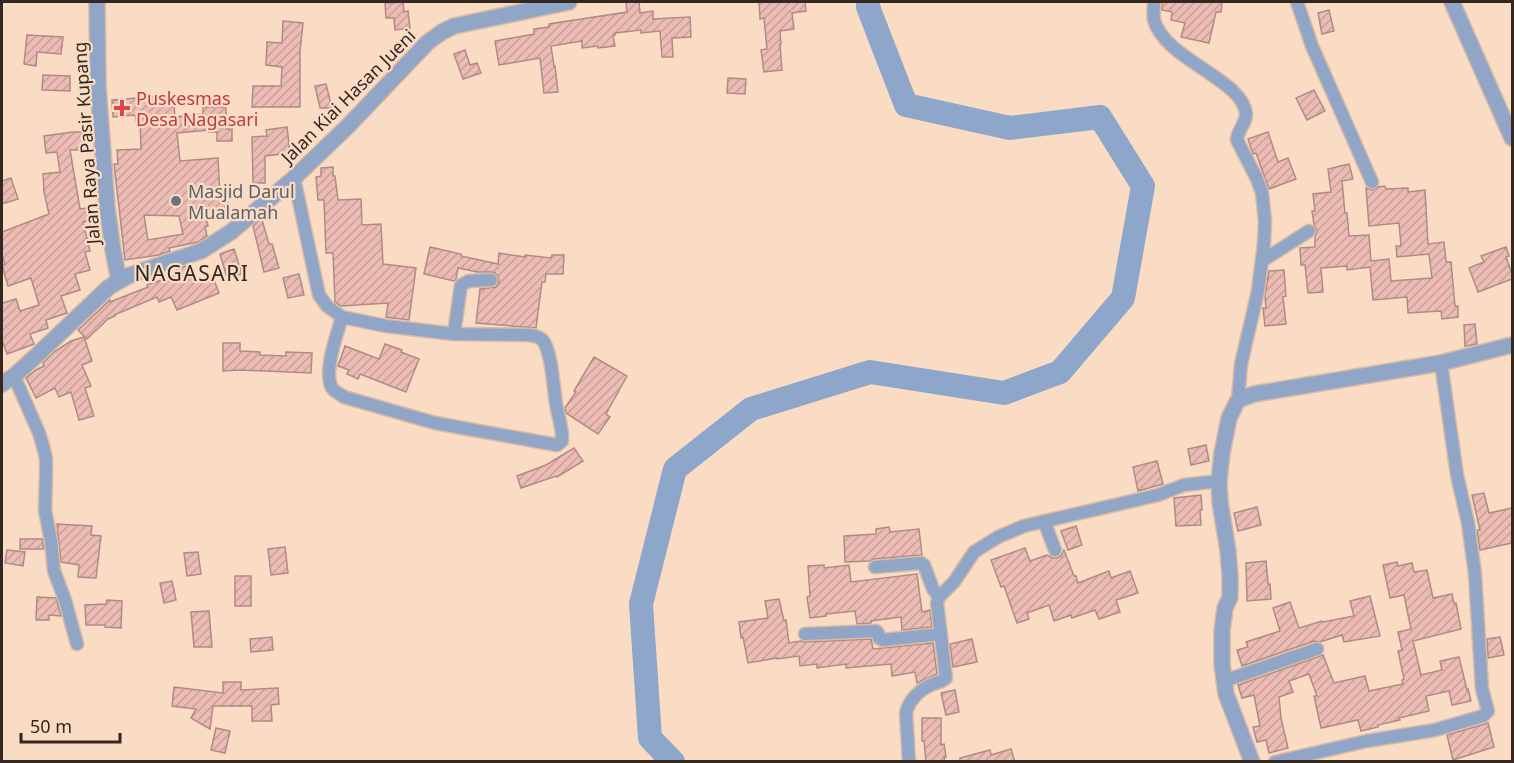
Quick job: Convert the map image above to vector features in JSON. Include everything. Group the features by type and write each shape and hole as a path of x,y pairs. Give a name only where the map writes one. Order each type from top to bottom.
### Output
{"street":[{"name":"Jalan Raya Pasir Kupang","path":"97,2 98,86 108,207 119,280"},
{"name":"Jalan Kiai Hasan Jueni","path":"8,380 119,280 201,250 231,232 294,177 384,90 422,48 442,32 454,26 543,4 570,2"},
{"path":"1154,2 1155,21 1169,43 1204,71 1232,89 1242,103 1246,117 1236,138 1255,173 1262,193 1265,221 1258,291 1241,364 1238,400 1229,418 1219,481 1230,576 1230,597 1225,608 1222,631 1222,664 1226,694 1252,762"},
{"path":"1297,2 1312,46 1371,182"},
{"path":"1452,2 1512,138"},
{"path":"294,177 319,295 327,306 342,317 417,330 454,334 538,337 546,346 552,371 562,436 561,443 557,445 435,423 344,397 333,388 330,376 333,352 342,317"},
{"path":"1262,261 1309,231"},
{"path":"454,334 460,287 469,281 491,280"},
{"path":"1238,400 1254,394 1442,363 1512,345"},
{"path":"1276,761 1367,741 1435,730 1483,716 1488,711 1482,689 1475,574 1468,523 1457,475 1442,363"},
{"path":"8,380 39,433 43,446 46,458 45,510 54,571 77,644"},
{"path":"909,762 906,713 908,707 919,692 946,678 937,610 939,597 954,582 974,552 998,537 1024,526 1158,495 1184,485 1219,481"},
{"path":"1044,521 1055,550"},
{"path":"875,567 921,563 939,597"},
{"path":"805,634 876,631 883,640 941,634"},
{"path":"1224,681 1317,649"}],"building":[{"path":"403,2 404,12 408,11 410,28 395,30 394,18 386,18 385,3"},
{"path":"626,2 639,2 640,13 653,11 653,19 690,17 691,37 672,38 673,57 662,57 660,31 641,33 641,30 615,33 613,36 615,46 582,48 582,41 551,46 558,92 544,93 540,58 499,65 495,41 534,34 534,29 549,27 549,24 627,12"},
{"path":"759,2 805,2 806,11 792,13 794,29 780,31 782,70 764,72 761,50 767,49 764,18 760,19"},
{"path":"1162,2 1222,2 1221,12 1216,12 1209,43 1181,37 1185,23 1171,20 1172,12 1162,10"},
{"path":"1329,10 1334,31 1322,34 1318,13"},
{"path":"283,21 303,23 300,52 300,107 252,107 253,86 281,86 282,67 266,65 267,42 282,43"},
{"path":"27,35 63,37 61,54 37,52 36,66 24,64"},
{"path":"465,50 470,65 477,63 481,73 463,79 454,54"},
{"path":"43,75 70,76 70,91 42,90"},
{"path":"728,78 746,79 745,94 727,93"},
{"path":"326,84 332,108 320,108 315,86"},
{"path":"1314,90 1325,111 1307,120 1296,98"},
{"path":"173,95 175,117 203,114 203,107 226,107 226,129 232,129 232,141 217,141 217,132 209,132 209,130 177,133 180,161 218,158 220,196 227,196 228,208 204,210 208,226 205,227 207,236 198,242 169,248 170,251 159,255 125,260 114,164 118,164 117,150 141,149 140,121 136,121 135,115 113,117 112,100","holes":["144,215 179,216 183,234 148,240"]},
{"path":"287,127 290,153 265,156 265,183 253,183 252,137 267,136 266,130"},
{"path":"85,132 86,150 70,150 80,209 87,208 89,221 83,222 90,251 85,252 90,270 75,274 80,290 61,296 67,313 46,320 48,328 30,334 34,344 7,354 2,340 2,303 16,299 20,311 39,305 31,278 8,286 2,265 5,264 2,255 2,232 49,214 43,174 60,172 57,152 46,153 44,136"},
{"path":"1268,132 1278,162 1288,158 1296,179 1269,189 1256,153 1253,154 1248,139"},
{"path":"1349,164 1353,179 1342,181 1349,236 1369,235 1371,261 1389,259 1391,281 1432,278 1429,254 1397,257 1396,246 1401,246 1399,223 1369,226 1366,188 1372,190 1385,186 1386,189 1408,188 1408,192 1425,190 1428,244 1444,242 1446,262 1451,262 1458,317 1442,319 1441,311 1408,313 1407,297 1373,300 1370,267 1347,270 1347,266 1321,268 1323,292 1308,293 1305,265 1301,265 1300,248 1315,247 1317,231 1312,211 1315,211 1313,194 1331,192 1328,169"},
{"path":"333,167 338,200 361,199 362,225 381,224 383,264 416,268 409,320 386,317 388,303 341,306 335,302 333,253 326,253 324,200 318,200 316,177 321,176 321,168"},
{"path":"11,178 18,199 2,204 2,181"},
{"path":"262,220 269,244 272,244 279,268 264,272 253,226"},
{"path":"430,247 498,264 499,253 551,258 552,255 564,255 563,274 546,274 545,282 542,282 536,328 476,323 480,289 496,287 499,283 498,276 491,272 458,268 454,281 424,274"},
{"path":"1506,247 1509,256 1506,257 1512,279 1478,292 1469,268 1484,262 1481,256"},
{"path":"234,249 242,274 227,278 220,254"},
{"path":"190,265 196,281 212,275 219,293 177,310 171,297 159,302 157,297 114,315 87,339 78,330 110,300 110,302 148,287 147,285 179,274 177,269"},
{"path":"1284,270 1286,296 1283,297 1286,324 1265,326 1263,308 1266,308 1265,296 1269,271"},
{"path":"299,274 304,295 288,298 283,278"},
{"path":"1475,324 1477,344 1465,346 1464,325"},
{"path":"84,337 92,361 82,365 91,386 85,388 94,416 79,420 71,392 59,397 55,388 36,398 26,378 44,366 43,363 54,352 71,341"},
{"path":"223,343 240,343 240,351 260,352 260,355 286,356 286,352 312,353 311,373 223,371"},
{"path":"385,344 419,359 406,392 360,374 358,379 347,374 349,370 338,366 345,346 379,359"},
{"path":"594,357 627,376 606,414 610,417 598,434 566,413 565,408"},
{"path":"1206,445 1209,461 1191,465 1188,449"},
{"path":"574,448 583,461 557,477 521,488 517,476 546,465"},
{"path":"1157,461 1163,484 1138,491 1133,467"},
{"path":"1484,493 1489,513 1512,508 1512,543 1480,550 1477,530 1480,530 1472,495"},
{"path":"1201,495 1201,525 1176,526 1174,498"},
{"path":"1257,507 1261,525 1238,531 1234,513"},
{"path":"57,524 92,526 91,535 101,536 96,578 78,577 79,565 61,562"},
{"path":"1076,526 1082,545 1068,550 1061,531"},
{"path":"889,527 890,532 919,529 922,555 845,562 844,536 876,534 876,529"},
{"path":"20,539 42,539 44,549 20,549"},
{"path":"285,547 288,573 271,575 268,549"},
{"path":"1025,548 1030,561 1047,555 1057,558 1064,550 1078,583 1109,571 1111,578 1130,571 1138,593 1116,600 1120,612 1099,619 1095,610 1054,621 1049,605 1027,613 1029,619 1017,623 1004,586 1001,587 991,560"},
{"path":"7,550 25,552 23,566 5,563"},
{"path":"198,552 201,574 187,576 184,553"},
{"path":"1266,561 1271,599 1247,601 1246,563"},
{"path":"1397,562 1398,566 1412,563 1414,572 1427,570 1433,598 1452,594 1461,629 1413,641 1421,675 1442,670 1440,661 1459,657 1471,701 1452,705 1449,691 1426,696 1429,711 1399,718 1400,720 1378,725 1378,727 1361,731 1358,720 1321,728 1314,696 1317,696 1309,674 1289,681 1293,692 1279,697 1288,748 1269,753 1266,740 1257,742 1253,727 1260,726 1254,695 1242,698 1238,685 1323,655 1334,683 1365,676 1369,691 1403,684 1398,651 1402,650 1398,632 1411,629 1404,595 1390,598 1383,565"},
{"path":"824,565 824,568 849,565 851,582 917,574 922,612 930,610 932,627 902,630 901,617 857,624 855,611 810,618 807,597 810,596 808,566"},
{"path":"235,576 251,576 251,606 235,606"},
{"path":"172,581 176,600 164,603 160,583"},
{"path":"1370,596 1380,636 1344,642 1342,635 1320,642 1314,641 1242,666 1237,650 1248,647 1246,642 1280,631 1273,608 1290,602 1299,628 1322,621 1354,616 1350,601"},
{"path":"37,597 56,598 61,616 49,615 49,620 36,620"},
{"path":"779,599 784,621 786,620 789,643 871,639 873,649 933,643 937,674 917,683 915,672 892,676 891,664 846,668 846,664 817,668 817,664 800,666 799,656 748,663 739,622 768,618 765,601"},
{"path":"107,600 122,601 121,628 86,625 85,605 106,604"},
{"path":"209,611 212,647 194,647 191,612"},
{"path":"272,637 273,650 251,652 250,639"},
{"path":"1500,637 1504,655 1488,658 1487,639"},
{"path":"972,639 977,662 953,667 950,644"},
{"path":"223,682 241,682 241,690 278,688 279,704 271,705 272,721 252,721 252,706 213,706 210,729 191,718 196,709 172,706 174,687 223,693"},
{"path":"955,690 959,712 946,715 941,693"},
{"path":"922,718 941,718 941,745 944,744 945,762 926,762 924,741 922,741"},
{"path":"1488,723 1494,747 1453,760 1447,735"},
{"path":"216,728 230,731 225,753 211,750"},
{"path":"1011,749 1015,762 960,762 960,758 990,750 991,755"}],"waterway":[{"path":"673,762 650,738 641,604 675,469 751,409 870,372 1004,393 1060,372 1123,298 1143,186 1100,117 1010,128 906,105 868,2"}],"place":[{"name":"Puskesmas Desa Nagasari","path":"122,108"},
{"name":"Masjid Darul Mualamah","path":"176,201"}],"district":[{"name":"NAGASARI","path":"192,273"}]}
